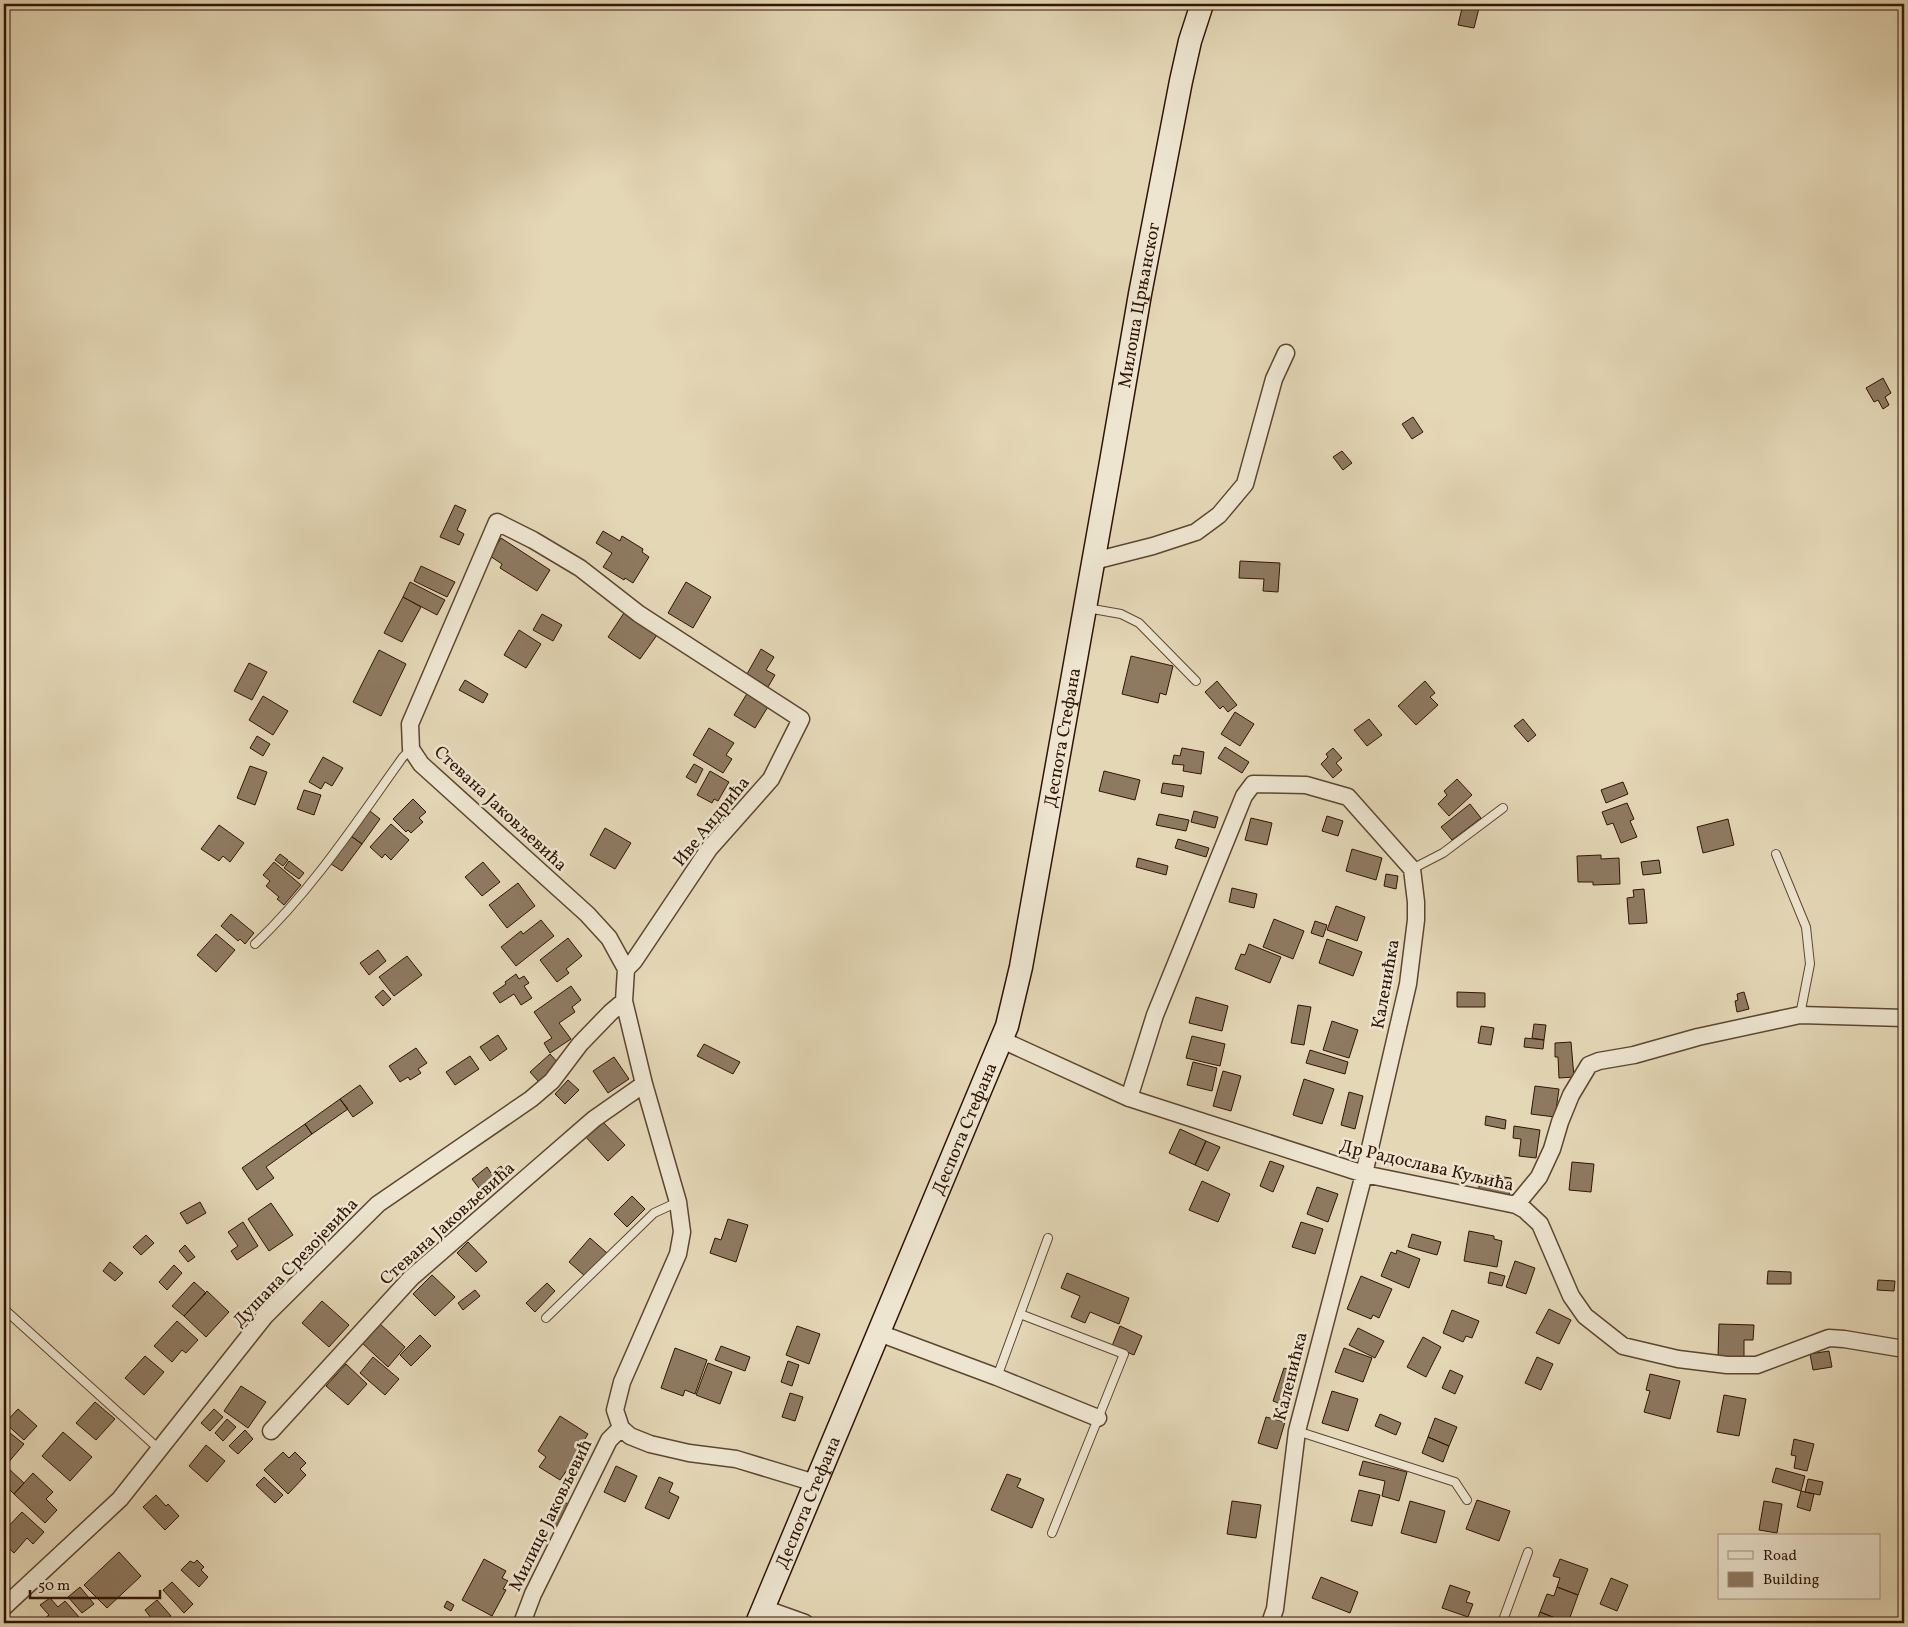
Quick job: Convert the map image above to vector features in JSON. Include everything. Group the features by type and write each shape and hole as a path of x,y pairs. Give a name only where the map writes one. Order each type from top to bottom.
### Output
{"main road":[{"name":"Милоша Црњанског","path":"1085,608 1140,294 1172,126 1190,40 1202,4"},
{"name":"Деспота Стефана","path":"760,1616 1002,1040 1021,967 1085,608"}],"street":[{"path":"1094,561 1153,546 1196,532 1219,515 1245,484 1274,378 1286,353"},
{"name":"Иве Андрића","path":"497,522 533,540 580,568 639,614 801,719 771,779 709,849 634,961 626,969"},
{"name":"Стевана Јаковљевића","path":"497,522 410,724 411,750 421,764 587,914 609,938 626,969"},
{"path":"1129,1098 1154,1015 1244,796 1253,784 1306,785 1348,797 1412,869"},
{"name":"Каленићка","path":"1270,1623 1275,1610 1296,1431 1364,1174 1408,984 1416,920 1412,869"},
{"path":"626,969 624,1000 644,1084 678,1202 682,1232 678,1254 622,1382 615,1410 621,1428 630,1436 650,1444 689,1453 736,1459 815,1483"},
{"name":"Душана Срезојевића","path":"4,1607 120,1499 265,1316 378,1204 531,1099 552,1081 580,1044 624,1000"},
{"path":"1516,1205 1539,1176 1552,1150 1560,1122 1571,1095 1589,1065 1599,1061 1634,1055 1698,1037 1800,1015 1904,1018"},
{"name":"Др Радослава Куљића","path":"1002,1040 1129,1098 1364,1174 1516,1205 1525,1210 1540,1224 1571,1296 1586,1316 1623,1346 1678,1359 1757,1365 1829,1338 1904,1349"},
{"name":"Стевана Јаковљевића","path":"272,1431 411,1278 594,1119 644,1084"},
{"path":"879,1333 1098,1418"},
{"name":"Милице Јаковљевић","path":"522,1623 533,1594 609,1440 621,1428"},
{"path":"760,1616 805,1623"}],"lane":[{"path":"1085,608 1121,614 1139,623 1196,682"},
{"path":"255,944 280,921 327,862 403,757 411,750"},
{"path":"1412,869 1443,853 1503,808"},
{"path":"1776,854 1806,927 1810,964 1800,1015"},
{"path":"546,1318 654,1213 678,1202"},
{"path":"997,1378 1048,1238"},
{"path":"4,1309 160,1450"},
{"path":"1020,1314 1124,1354 1052,1532"},
{"path":"1296,1431 1454,1482 1467,1500"},
{"path":"1502,1623 1528,1552"}],"building":[{"path":"1463,4 1480,4 1474,28 1458,25"},
{"path":"1883,378 1891,393 1885,397 1889,405 1883,409 1878,400 1874,402 1866,388"},
{"path":"1413,417 1423,432 1412,439 1402,424"},
{"path":"1342,451 1352,463 1343,470 1333,457"},
{"path":"455,505 466,510 457,530 464,534 459,545 440,537"},
{"path":"603,531 620,541 622,536 643,549 642,552 649,557 633,583 625,578 624,580 603,567 612,553 596,543"},
{"path":"501,538 550,570 537,591 500,568 502,564 490,556"},
{"path":"1240,561 1280,563 1278,592 1263,591 1264,579 1239,578"},
{"path":"421,566 455,582 447,597 414,581"},
{"path":"410,582 445,600 437,615 403,597"},
{"path":"686,582 711,597 693,628 668,613"},
{"path":"403,597 421,607 402,642 384,633"},
{"path":"624,613 657,635 640,659 608,637"},
{"path":"542,614 562,625 553,641 533,630"},
{"path":"519,630 541,644 526,668 504,655"},
{"path":"761,649 774,657 766,670 775,675 768,687 747,674"},
{"path":"379,650 406,664 381,716 353,702"},
{"path":"1131,656 1173,666 1166,695 1160,693 1158,703 1122,694"},
{"path":"249,663 267,672 252,700 234,691"},
{"path":"465,680 488,694 483,703 459,690"},
{"path":"1217,681 1237,705 1228,712 1223,706 1220,709 1205,692"},
{"path":"1425,681 1435,693 1430,697 1438,705 1416,725 1398,706"},
{"path":"748,692 769,705 755,728 734,715"},
{"path":"263,696 288,711 273,735 249,720"},
{"path":"1235,712 1254,724 1240,746 1221,734"},
{"path":"1369,719 1382,735 1367,746 1354,730"},
{"path":"1523,719 1536,735 1528,742 1514,726"},
{"path":"709,728 734,743 726,755 732,759 723,773 693,755"},
{"path":"257,736 270,744 263,756 250,748"},
{"path":"1225,747 1249,762 1242,773 1218,758"},
{"path":"1182,748 1204,752 1201,774 1183,771 1184,765 1172,764 1174,755 1180,756"},
{"path":"1333,748 1342,758 1336,763 1342,770 1333,778 1321,764 1328,757 1326,754"},
{"path":"323,757 343,768 332,786 325,782 321,789 309,782"},
{"path":"694,764 703,769 696,783 686,777"},
{"path":"250,766 267,772 255,805 237,798"},
{"path":"710,771 729,782 718,801 714,799 712,803 697,795"},
{"path":"1104,771 1140,780 1135,800 1099,791"},
{"path":"1457,779 1472,795 1449,816 1438,804 1447,795 1444,791"},
{"path":"1623,782 1628,794 1606,803 1601,790"},
{"path":"1163,783 1184,786 1182,797 1161,793"},
{"path":"304,790 321,795 314,815 297,809"},
{"path":"413,799 426,812 419,818 423,822 411,833 408,830 406,832 393,819"},
{"path":"1627,803 1634,819 1630,821 1637,837 1621,843 1613,823 1607,825 1602,812"},
{"path":"1470,804 1481,818 1452,840 1441,827"},
{"path":"370,811 380,819 362,844 351,836"},
{"path":"1194,811 1218,817 1215,828 1191,822"},
{"path":"1159,814 1189,820 1186,831 1156,825"},
{"path":"1327,816 1343,821 1338,836 1322,831"},
{"path":"1251,818 1272,823 1267,845 1245,840"},
{"path":"1728,819 1734,845 1703,853 1697,827"},
{"path":"391,824 409,840 391,860 385,854 382,858 370,847"},
{"path":"219,825 244,843 230,862 223,856 219,861 201,849"},
{"path":"605,828 631,843 615,869 590,855"},
{"path":"351,836 362,844 342,871 331,864"},
{"path":"1178,839 1209,848 1206,857 1175,848"},
{"path":"1352,849 1382,858 1376,880 1346,871"},
{"path":"280,854 288,860 283,866 275,860"},
{"path":"1601,855 1601,859 1619,858 1620,884 1593,885 1593,882 1578,882 1577,856"},
{"path":"1138,858 1168,866 1166,875 1136,867"},
{"path":"1659,860 1661,873 1643,875 1641,862"},
{"path":"289,861 304,873 299,879 284,868"},
{"path":"274,862 301,885 284,905 277,899 279,897 266,886 270,881 263,875"},
{"path":"483,862 500,882 482,896 465,877"},
{"path":"1386,874 1398,876 1396,889 1384,886"},
{"path":"518,883 535,906 507,928 489,905"},
{"path":"1232,888 1257,894 1254,908 1229,902"},
{"path":"1644,889 1647,923 1629,924 1627,898 1634,897 1633,890"},
{"path":"1336,906 1365,917 1357,941 1327,930"},
{"path":"231,914 254,933 245,944 240,939 238,941 221,926"},
{"path":"1274,919 1304,931 1293,959 1263,947"},
{"path":"541,920 554,936 516,966 501,947 521,931 523,934"},
{"path":"1315,921 1327,925 1323,937 1311,933"},
{"path":"216,934 235,950 216,972 197,955"},
{"path":"568,938 582,956 566,969 569,973 557,982 540,960"},
{"path":"1327,939 1362,952 1353,976 1319,963"},
{"path":"1249,944 1281,957 1270,983 1235,969 1241,954 1245,955"},
{"path":"378,950 386,961 369,975 360,963"},
{"path":"407,956 422,975 394,996 379,977"},
{"path":"516,974 519,979 524,976 529,983 524,986 532,998 521,1005 514,994 500,1003 493,993"},
{"path":"571,986 581,1000 572,1007 575,1012 559,1023 571,1039 550,1053 544,1043 552,1038 534,1012"},
{"path":"383,990 391,999 383,1006 375,997"},
{"path":"1457,992 1485,993 1485,1007 1457,1007"},
{"path":"1744,992 1749,1009 1737,1012 1735,1001 1738,1000 1737,994"},
{"path":"1196,997 1228,1006 1222,1031 1189,1023"},
{"path":"1298,1005 1311,1007 1304,1045 1291,1043"},
{"path":"1332,1021 1358,1030 1349,1058 1323,1050"},
{"path":"1534,1024 1546,1025 1544,1040 1532,1038"},
{"path":"1481,1026 1494,1028 1491,1045 1478,1043"},
{"path":"498,1035 507,1049 490,1061 480,1047"},
{"path":"1192,1036 1225,1044 1220,1066 1186,1058"},
{"path":"1525,1038 1544,1040 1543,1049 1524,1047"},
{"path":"1571,1042 1574,1077 1559,1078 1558,1057 1555,1057 1555,1043"},
{"path":"704,1044 740,1062 733,1074 697,1056"},
{"path":"416,1048 427,1063 418,1069 421,1073 410,1080 408,1077 400,1082 389,1066"},
{"path":"1310,1050 1348,1062 1345,1074 1306,1063"},
{"path":"550,1054 559,1064 539,1082 530,1072"},
{"path":"470,1056 479,1069 455,1085 446,1072"},
{"path":"614,1057 629,1079 608,1093 593,1071"},
{"path":"1193,1062 1217,1068 1212,1091 1187,1085"},
{"path":"1223,1071 1241,1076 1231,1111 1213,1106"},
{"path":"1304,1079 1334,1089 1322,1124 1293,1115"},
{"path":"568,1080 579,1090 565,1104 555,1094"},
{"path":"360,1085 373,1103 353,1117 340,1099"},
{"path":"1535,1086 1559,1089 1555,1117 1531,1114"},
{"path":"1349,1092 1363,1096 1355,1129 1341,1125"},
{"path":"340,1099 348,1109 312,1134 305,1124"},
{"path":"1486,1116 1506,1120 1505,1129 1485,1125"},
{"path":"600,1119 625,1145 608,1161 583,1134"},
{"path":"305,1124 312,1134 266,1167 274,1178 257,1190 242,1168"},
{"path":"1514,1126 1540,1130 1536,1158 1519,1156 1521,1139 1513,1138"},
{"path":"1180,1129 1206,1141 1195,1165 1169,1153"},
{"path":"1206,1141 1220,1147 1208,1171 1195,1165"},
{"path":"1270,1161 1284,1166 1273,1192 1260,1186"},
{"path":"1572,1162 1594,1164 1591,1192 1569,1190"},
{"path":"501,1166 510,1177 485,1196 472,1179 487,1167 491,1173"},
{"path":"1481,1174 1511,1178 1509,1197 1478,1193"},
{"path":"1202,1181 1230,1194 1218,1222 1189,1210"},
{"path":"1317,1187 1338,1194 1328,1222 1307,1214"},
{"path":"632,1196 645,1209 627,1227 614,1214"},
{"path":"200,1202 206,1213 187,1224 180,1213"},
{"path":"271,1203 293,1235 269,1251 248,1219"},
{"path":"728,1219 748,1225 736,1262 710,1253 715,1238 721,1240"},
{"path":"243,1222 258,1246 237,1260 231,1251 238,1246 228,1232"},
{"path":"1301,1222 1323,1229 1315,1254 1292,1247"},
{"path":"1469,1231 1494,1236 1494,1239 1502,1241 1497,1267 1464,1261"},
{"path":"1412,1234 1441,1242 1437,1255 1408,1247"},
{"path":"146,1235 154,1243 141,1255 133,1247"},
{"path":"590,1238 607,1253 586,1277 569,1262"},
{"path":"468,1242 487,1262 476,1272 457,1253"},
{"path":"185,1245 195,1257 188,1262 179,1251"},
{"path":"1397,1250 1420,1259 1409,1288 1381,1276 1391,1252 1396,1254"},
{"path":"1515,1261 1535,1268 1526,1294 1506,1287"},
{"path":"110,1262 123,1273 115,1281 103,1271"},
{"path":"174,1265 182,1273 167,1290 159,1282"},
{"path":"1768,1271 1791,1272 1791,1284 1767,1284"},
{"path":"1490,1272 1505,1276 1502,1286 1488,1283"},
{"path":"1067,1273 1129,1298 1119,1324 1090,1312 1085,1323 1071,1317 1080,1296 1061,1288"},
{"path":"432,1275 455,1297 435,1316 413,1294"},
{"path":"1361,1276 1392,1289 1379,1318 1373,1315 1371,1319 1347,1309"},
{"path":"1878,1280 1895,1281 1894,1291 1877,1290"},
{"path":"194,1282 206,1293 184,1316 172,1306"},
{"path":"547,1283 555,1291 535,1312 526,1303"},
{"path":"475,1290 480,1296 463,1310 458,1303"},
{"path":"207,1291 229,1312 206,1337 184,1316"},
{"path":"322,1301 349,1325 329,1347 302,1323"},
{"path":"1549,1309 1571,1320 1559,1344 1536,1333"},
{"path":"1452,1310 1479,1321 1472,1338 1466,1336 1463,1342 1443,1333"},
{"path":"177,1321 198,1340 186,1353 182,1350 172,1362 154,1346"},
{"path":"379,1323 405,1347 388,1367 361,1342"},
{"path":"1719,1324 1754,1325 1753,1340 1744,1340 1744,1358 1718,1357"},
{"path":"797,1326 820,1334 809,1364 786,1355"},
{"path":"1120,1326 1142,1336 1134,1355 1112,1346"},
{"path":"1358,1328 1384,1341 1375,1358 1349,1345"},
{"path":"420,1335 431,1346 411,1366 400,1355"},
{"path":"1423,1337 1441,1347 1426,1377 1407,1367"},
{"path":"721,1346 750,1357 745,1371 715,1360"},
{"path":"675,1348 707,1360 695,1394 685,1390 683,1396 661,1388"},
{"path":"1344,1348 1372,1358 1363,1382 1335,1372"},
{"path":"1829,1351 1832,1367 1813,1370 1810,1354"},
{"path":"145,1356 164,1372 144,1395 125,1378"},
{"path":"373,1357 399,1379 385,1395 360,1373"},
{"path":"1537,1357 1553,1364 1541,1390 1525,1383"},
{"path":"788,1361 799,1365 792,1386 781,1382"},
{"path":"708,1363 732,1372 720,1404 696,1395"},
{"path":"346,1364 367,1384 348,1405 326,1386"},
{"path":"1284,1368 1298,1373 1286,1406 1273,1401"},
{"path":"1450,1370 1463,1376 1455,1394 1442,1388"},
{"path":"1650,1374 1680,1381 1670,1419 1644,1412 1650,1391 1646,1390"},
{"path":"241,1386 266,1402 248,1428 224,1411"},
{"path":"1332,1391 1358,1399 1348,1431 1322,1423"},
{"path":"790,1393 803,1397 795,1421 782,1417"},
{"path":"1724,1395 1746,1399 1739,1436 1717,1432"},
{"path":"95,1402 115,1419 96,1440 76,1423"},
{"path":"18,1409 37,1426 24,1440 5,1423"},
{"path":"214,1409 223,1417 210,1431 201,1423"},
{"path":"1380,1414 1401,1423 1396,1435 1375,1426"},
{"path":"560,1416 588,1434 575,1455 579,1458 570,1472 567,1470 560,1480 539,1467 546,1457 538,1451"},
{"path":"1266,1417 1285,1422 1277,1449 1258,1443"},
{"path":"1435,1418 1457,1427 1449,1446 1428,1437"},
{"path":"227,1419 236,1427 223,1441 215,1433"},
{"path":"245,1430 253,1439 238,1454 229,1446"},
{"path":"63,1432 92,1457 70,1481 42,1456"},
{"path":"10,1433 24,1444 7,1464 4,1461 4,1441"},
{"path":"1428,1437 1449,1446 1443,1462 1422,1453"},
{"path":"1794,1439 1814,1444 1807,1471 1794,1468 1796,1456 1791,1455"},
{"path":"206,1445 225,1461 207,1482 189,1466"},
{"path":"283,1452 289,1458 295,1452 306,1463 300,1469 306,1475 288,1494 264,1470"},
{"path":"1363,1461 1407,1472 1399,1501 1382,1496 1385,1481 1359,1475"},
{"path":"616,1466 637,1476 625,1502 604,1492"},
{"path":"8,1468 24,1483 14,1494 4,1484 4,1473"},
{"path":"1776,1468 1805,1476 1801,1491 1772,1482"},
{"path":"33,1473 53,1492 46,1499 57,1510 45,1523 14,1494"},
{"path":"1007,1474 1021,1479 1017,1487 1044,1499 1032,1528 991,1510"},
{"path":"264,1477 283,1495 275,1503 256,1485"},
{"path":"659,1477 673,1483 669,1492 679,1497 669,1519 645,1508"},
{"path":"1808,1479 1823,1482 1820,1495 1805,1492"},
{"path":"1359,1490 1380,1495 1372,1526 1351,1521"},
{"path":"1801,1491 1814,1494 1810,1511 1797,1507"},
{"path":"156,1495 179,1516 165,1530 143,1507"},
{"path":"556,1498 570,1505 556,1529 543,1521"},
{"path":"1477,1500 1510,1511 1499,1541 1466,1529"},
{"path":"1232,1501 1261,1505 1256,1538 1227,1534"},
{"path":"1410,1501 1445,1511 1436,1543 1401,1533"},
{"path":"1764,1501 1782,1504 1777,1533 1759,1530"},
{"path":"22,1512 44,1532 33,1544 27,1538 14,1553 4,1544 4,1531"},
{"path":"119,1552 141,1576 107,1608 84,1585"},
{"path":"484,1559 506,1571 502,1578 508,1581 503,1589 506,1590 492,1616 462,1600"},
{"path":"1560,1559 1588,1569 1578,1595 1557,1587 1560,1578 1553,1576"},
{"path":"197,1560 204,1567 201,1570 208,1577 199,1587 181,1570 190,1561 194,1563"},
{"path":"1321,1577 1358,1592 1350,1613 1312,1598"},
{"path":"1611,1578 1628,1585 1617,1611 1600,1604"},
{"path":"172,1582 193,1604 184,1613 163,1590"},
{"path":"1450,1585 1470,1592 1466,1602 1473,1604 1468,1617 1442,1608"},
{"path":"80,1587 94,1604 82,1613 68,1597"},
{"path":"1557,1587 1578,1595 1568,1623 1540,1612 1547,1594 1554,1596"},
{"path":"50,1598 58,1607 65,1601 79,1617 73,1623 49,1623 45,1618 49,1615 40,1605"},
{"path":"157,1600 171,1616 162,1623 155,1623 145,1610"},
{"path":"447,1601 454,1605 451,1611 444,1607"},
{"path":"1540,1612 1568,1623 1536,1623"}]}
